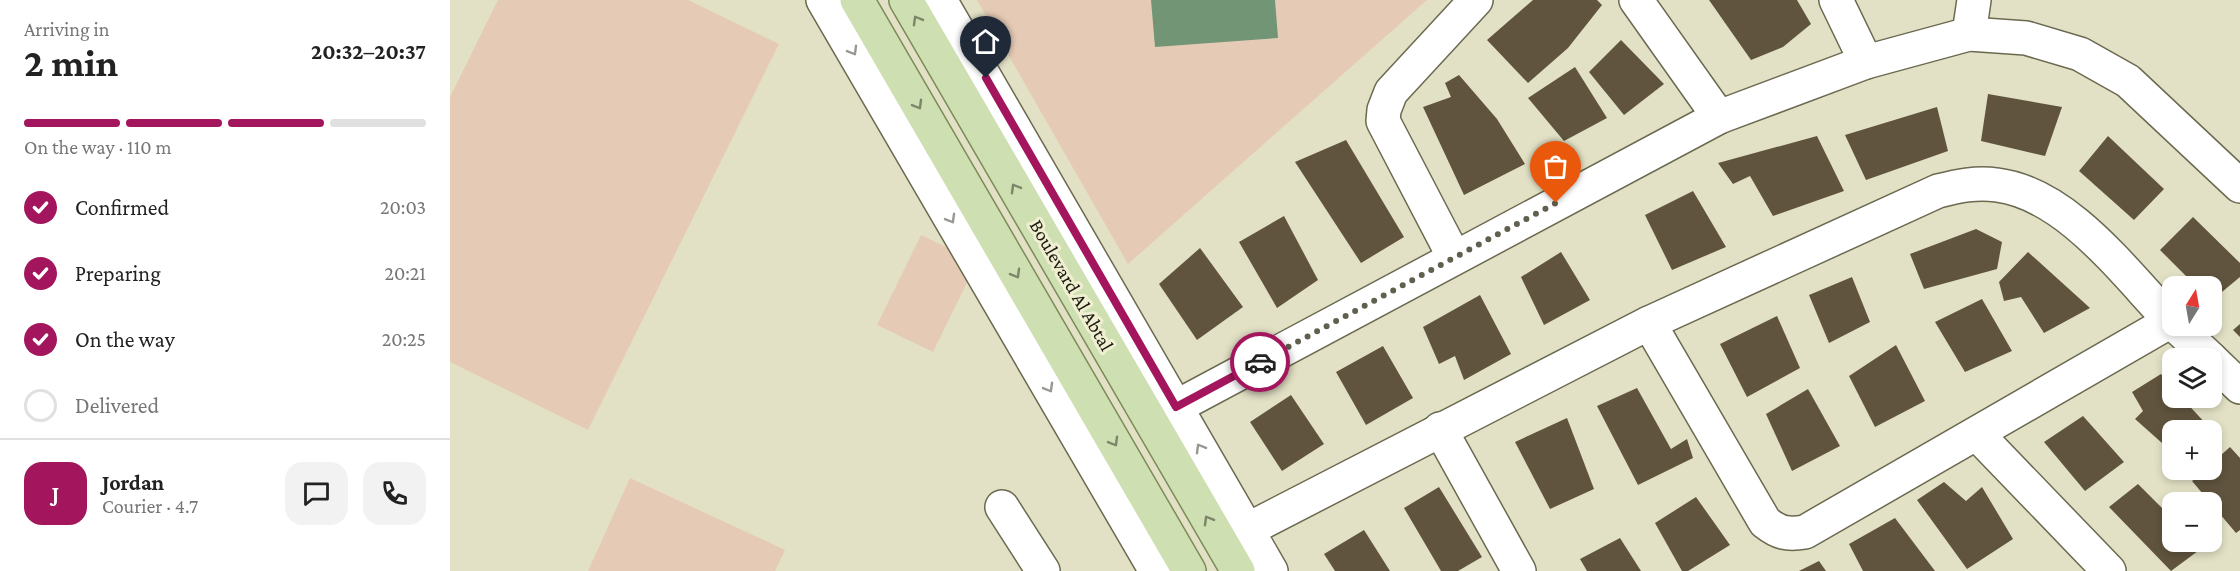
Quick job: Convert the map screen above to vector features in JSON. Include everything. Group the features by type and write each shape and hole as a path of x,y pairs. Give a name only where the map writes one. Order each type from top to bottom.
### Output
{"main road":[{"path":"857,0 1189,571"},
{"name":"Boulevard Al Abtal","path":"906,0 1238,571"}],"street":[{"path":"823,0 1152,569"},
{"path":"940,0 1271,571"},
{"path":"1454,257 1383,121 1384,110 1391,92 1476,0"},
{"path":"1636,0 1719,117"},
{"path":"1836,0 1866,62"},
{"path":"1969,34 1974,0"},
{"path":"1176,407 1719,117 1866,62 1969,34 2026,38 2080,54 2128,81 2240,186"},
{"path":"1247,530 1649,323 1938,191 1966,184 1998,185 2037,197 2080,228 2119,263 2162,311"},
{"path":"1649,323 1765,522 1778,532 1790,534 1805,532 2162,329"},
{"path":"2187,336 2199,348"},
{"path":"2222,370 2240,387"},
{"path":"1440,429 1519,571"},
{"path":"1977,434 2109,571"},
{"path":"1002,507 1043,571"}],"shaded area":[{"path":"498,0 688,0 779,44 588,430 450,362 450,97"},
{"path":"977,0 1427,0 1128,264"},
{"path":"1151,0 1275,0 1278,38 1155,47"},
{"path":"921,235 977,262 933,352 877,325"},
{"path":"630,478 785,550 775,571 588,571"}],"building":[{"path":"1533,0 1597,0 1602,5 1568,48 1528,83 1487,40"},
{"path":"1709,0 1797,0 1811,24 1783,47 1751,60"},
{"path":"1621,40 1664,84 1624,115 1589,72"},
{"path":"1575,67 1607,118 1564,141 1528,98"},
{"path":"1459,75 1497,119 1525,164 1464,195 1423,107 1451,97 1445,83"},
{"path":"1988,94 2062,107 2045,156 1981,141"},
{"path":"1937,107 1948,151 1866,180 1845,135"},
{"path":"1817,136 1844,191 1773,216 1750,176 1733,184 1718,163"},
{"path":"2108,136 2164,189 2134,220 2079,171"},
{"path":"1346,140 1404,237 1361,263 1295,162"},
{"path":"1693,191 1726,247 1672,270 1645,215"},
{"path":"1284,216 1318,280 1277,308 1239,242"},
{"path":"2193,217 2240,263 2240,277 2222,292 2222,276 2186,276 2160,250"},
{"path":"1976,229 2002,242 1997,269 1924,289 1910,254"},
{"path":"1200,248 1243,307 1197,340 1159,284"},
{"path":"1561,252 1590,300 1544,325 1521,277"},
{"path":"2028,252 2090,308 2044,333 2021,297 2004,301 1999,282"},
{"path":"1852,277 1870,322 1829,343 1809,295"},
{"path":"1480,295 1511,354 1464,380 1455,356 1439,364 1423,327"},
{"path":"1982,299 2012,351 1965,372 1935,322"},
{"path":"1777,316 1800,368 1747,397 1720,344"},
{"path":"2240,324 2240,337 2233,330"},
{"path":"1896,345 1925,401 1875,427 1849,376"},
{"path":"1383,346 1413,398 1366,425 1336,372"},
{"path":"2161,374 2162,408 2191,408 2202,420 2162,420 2162,443 2135,419 2143,411 2132,392"},
{"path":"1637,388 1671,449 1687,439 1693,458 1638,485 1597,406"},
{"path":"1808,389 1840,446 1792,471 1766,414"},
{"path":"1291,395 1324,444 1282,471 1250,422"},
{"path":"2083,416 2124,462 2085,491 2044,442"},
{"path":"1567,418 1594,489 1550,509 1515,442"},
{"path":"2230,447 2240,458 2240,530 2236,533 2222,516 2222,492 2201,492 2192,481 2222,480 2222,454"},
{"path":"1944,482 1966,501 1982,487 2013,539 1967,569 1917,500"},
{"path":"2138,484 2162,508 2162,552 2197,552 2171,571 2109,507"},
{"path":"1439,487 1482,557 1458,571 1441,571 1404,508"},
{"path":"1696,497 1730,545 1688,571 1682,571 1655,523"},
{"path":"1895,518 1935,571 1863,571 1849,544"},
{"path":"1364,530 1390,571 1335,571 1324,554"},
{"path":"1620,538 1641,571 1587,571 1580,559"},
{"path":"1819,561 1826,571 1799,571"}],"way so far":[{"path":"1260,362 1556,203"}],"route":[{"path":"986,78 1176,407 1260,362"}]}
